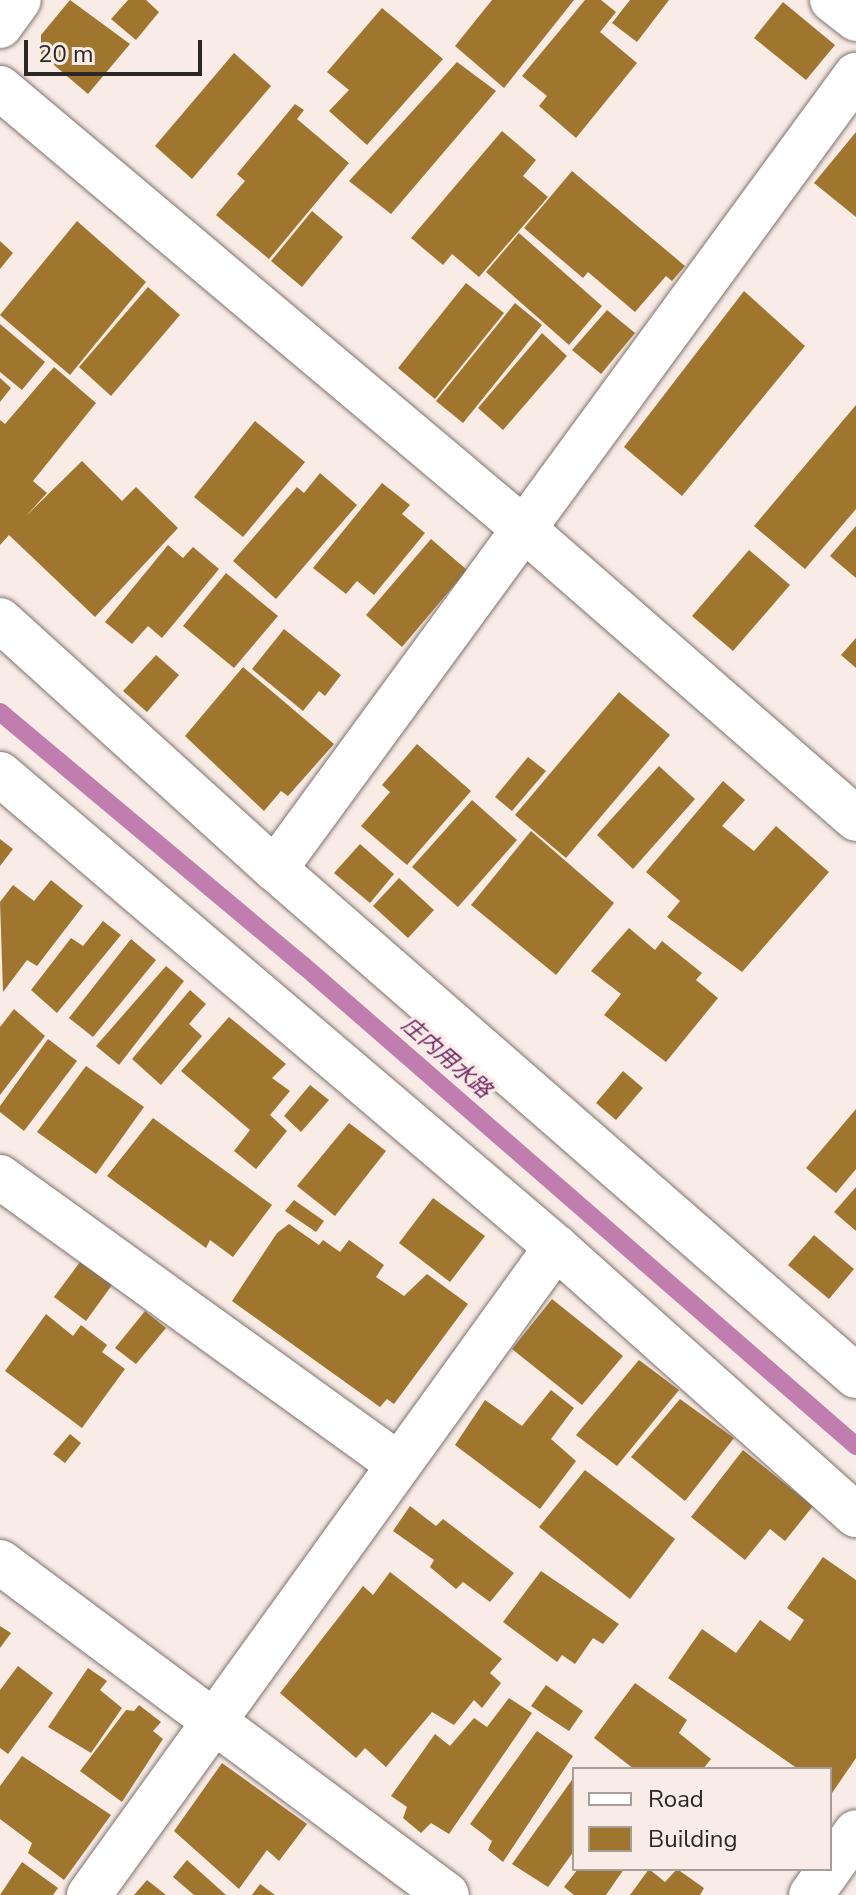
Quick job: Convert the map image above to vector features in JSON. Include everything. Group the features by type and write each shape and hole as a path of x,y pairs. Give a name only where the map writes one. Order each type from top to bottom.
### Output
{"street":[{"path":"0,26 19,0"},
{"path":"832,0 856,19"},
{"path":"275,869 856,75"},
{"path":"0,88 524,529 856,819"},
{"path":"0,620 275,869 856,1376"},
{"path":"0,774 556,1247 856,1515"},
{"path":"0,1177 396,1463"},
{"path":"89,1895 396,1463 556,1247"},
{"path":"0,1562 217,1719 447,1895"},
{"path":"832,1866 856,1832"},
{"path":"811,1895 828,1871"}],"building":[{"path":"70,0 130,44 88,94 41,54 41,35"},
{"path":"128,0 146,0 159,12 136,40 111,19"},
{"path":"492,0 574,0 504,88 455,46"},
{"path":"585,0 601,0 616,12 600,32 637,63 576,138 539,106 547,96 522,76"},
{"path":"630,0 669,0 637,42 612,23"},
{"path":"783,2 835,45 806,80 754,38"},
{"path":"382,8 443,59 367,145 329,111 349,90 327,72"},
{"path":"234,53 271,86 192,179 155,146"},
{"path":"457,62 496,91 391,214 349,181"},
{"path":"295,104 304,110 297,119 349,163 269,259 216,215 245,181 237,174"},
{"path":"502,131 536,160 523,176 548,197 479,277 452,254 443,265 411,238"},
{"path":"856,132 856,217 814,183"},
{"path":"572,171 685,266 672,281 666,276 635,312 588,272 583,278 524,228"},
{"path":"312,211 343,237 302,287 271,261"},
{"path":"77,221 146,282 70,375 0,315"},
{"path":"519,233 602,306 569,345 486,272"},
{"path":"0,241 13,253 0,269"},
{"path":"466,283 504,313 435,399 398,368"},
{"path":"148,287 180,315 111,396 79,367"},
{"path":"744,291 805,346 682,496 624,447"},
{"path":"515,303 542,325 463,423 436,401"},
{"path":"607,310 635,333 601,374 572,350"},
{"path":"0,324 45,362 22,390 0,372"},
{"path":"542,333 567,356 503,430 478,408"},
{"path":"54,367 96,403 33,481 47,493 26,516 82,461 122,501 136,487 178,528 95,617 9,535 0,545 0,420 5,424"},
{"path":"0,378 11,388 0,402"},
{"path":"856,405 856,509 805,569 754,526"},
{"path":"255,421 305,462 243,537 194,497"},
{"path":"320,473 357,505 276,599 233,561 297,487 304,493"},
{"path":"382,483 410,505 402,514 425,533 374,595 357,581 346,594 313,568"},
{"path":"856,526 856,578 830,556"},
{"path":"431,539 467,570 402,647 366,615"},
{"path":"168,545 183,558 193,547 219,569 162,638 148,626 132,644 105,622"},
{"path":"749,550 790,585 733,651 692,616"},
{"path":"226,573 278,616 234,668 183,626"},
{"path":"284,629 341,675 325,696 319,691 303,711 252,669"},
{"path":"856,638 856,668 841,655"},
{"path":"156,655 179,675 147,712 123,691"},
{"path":"243,667 334,744 288,796 281,791 264,811 185,736"},
{"path":"619,692 670,735 566,858 515,815"},
{"path":"417,744 471,791 407,865 361,826 390,792 382,785"},
{"path":"528,757 546,771 512,811 495,797"},
{"path":"659,766 695,799 633,869 597,835"},
{"path":"723,781 745,800 722,826 754,851 776,826 829,872 742,972 667,917 680,901 646,872"},
{"path":"472,800 517,840 458,907 412,867"},
{"path":"531,831 614,903 556,975 471,905"},
{"path":"0,839 13,849 0,866"},
{"path":"360,844 394,874 370,903 334,873"},
{"path":"399,878 434,910 408,938 373,906"},
{"path":"51,880 83,906 37,966 27,960 3,992 0,902 13,885 34,901"},
{"path":"103,921 121,935 57,1013 31,990 71,938 83,946"},
{"path":"629,928 655,950 662,941 702,973 696,980 718,998 666,1062 604,1015 621,994 591,971"},
{"path":"131,939 156,960 93,1037 69,1018"},
{"path":"166,966 184,981 119,1065 96,1046"},
{"path":"190,990 206,1004 189,1024 202,1036 161,1085 132,1059"},
{"path":"14,1009 45,1036 0,1095 0,1027"},
{"path":"229,1017 286,1064 272,1078 290,1091 270,1115 287,1131 256,1169 234,1151 250,1130 181,1071"},
{"path":"48,1039 77,1061 24,1131 0,1112 0,1106"},
{"path":"86,1066 144,1107 96,1174 37,1132"},
{"path":"623,1071 643,1088 616,1120 596,1103"},
{"path":"310,1085 329,1100 301,1132 284,1116"},
{"path":"856,1109 856,1169 836,1193 806,1168"},
{"path":"153,1118 272,1205 233,1257 210,1240 206,1248 107,1176"},
{"path":"349,1123 386,1151 335,1216 297,1186"},
{"path":"856,1187 856,1231 834,1212"},
{"path":"433,1198 485,1236 450,1282 399,1243"},
{"path":"294,1200 324,1221 316,1232 285,1211"},
{"path":"289,1224 319,1245 323,1240 340,1252 349,1240 384,1265 376,1277 404,1296 427,1274 468,1304 394,1404 387,1399 380,1407 232,1301 277,1233"},
{"path":"814,1235 854,1269 829,1299 788,1265"},
{"path":"80,1262 112,1285 86,1321 54,1297"},
{"path":"552,1299 623,1356 582,1405 512,1349"},
{"path":"145,1311 166,1328 136,1364 115,1348"},
{"path":"46,1314 73,1336 81,1325 107,1345 102,1352 125,1369 82,1428 5,1371"},
{"path":"639,1360 679,1390 617,1466 576,1435"},
{"path":"551,1390 574,1408 551,1439 576,1461 540,1509 455,1445 485,1400 522,1426"},
{"path":"680,1399 734,1438 685,1501 631,1457"},
{"path":"70,1434 81,1443 65,1463 53,1454"},
{"path":"743,1450 813,1506 785,1541 770,1529 745,1560 691,1517"},
{"path":"585,1470 675,1539 630,1599 539,1527"},
{"path":"410,1506 436,1526 443,1519 514,1573 490,1602 463,1582 456,1589 430,1567 434,1560 393,1531"},
{"path":"823,1557 856,1580 856,1758 832,1793 832,1767 795,1767 668,1678 702,1629 736,1653 760,1620 790,1641 804,1620 787,1608"},
{"path":"541,1571 619,1624 603,1644 593,1638 575,1664 562,1655 557,1662 503,1622"},
{"path":"390,1572 502,1659 490,1673 501,1683 482,1708 474,1700 454,1725 432,1712 386,1767 365,1748 356,1758 280,1693 363,1586 373,1595"},
{"path":"0,1626 11,1633 0,1648"},
{"path":"18,1666 53,1693 8,1754 0,1748 0,1690"},
{"path":"88,1668 107,1681 100,1690 122,1708 91,1753 48,1727"},
{"path":"635,1683 687,1720 679,1733 711,1759 705,1767 631,1767 594,1738"},
{"path":"546,1685 583,1711 569,1731 531,1706"},
{"path":"509,1698 532,1713 449,1834 431,1823 421,1833 403,1818 407,1807 391,1796 435,1734 450,1746 474,1718 487,1727"},
{"path":"139,1705 161,1722 153,1731 163,1739 122,1802 80,1771 126,1710 134,1711"},
{"path":"537,1731 573,1756 503,1862 488,1850 492,1841 470,1824"},
{"path":"22,1756 111,1815 64,1880 28,1853 32,1843 0,1819 0,1786"},
{"path":"222,1763 307,1824 279,1861 267,1850 239,1889 174,1831"},
{"path":"572,1780 572,1854 548,1887 512,1864"},
{"path":"187,1860 226,1895 194,1895 173,1877"},
{"path":"22,1862 58,1888 53,1895 0,1895"},
{"path":"576,1871 623,1871 606,1895 574,1895 564,1887"},
{"path":"648,1871 665,1882 675,1871 680,1871 704,1888 700,1895 630,1895"},
{"path":"147,1880 166,1895 134,1895"},
{"path":"260,1884 275,1895 252,1895"}],"waterway":[{"name":"庄内用水路","path":"0,712 304,966 856,1446"}]}
